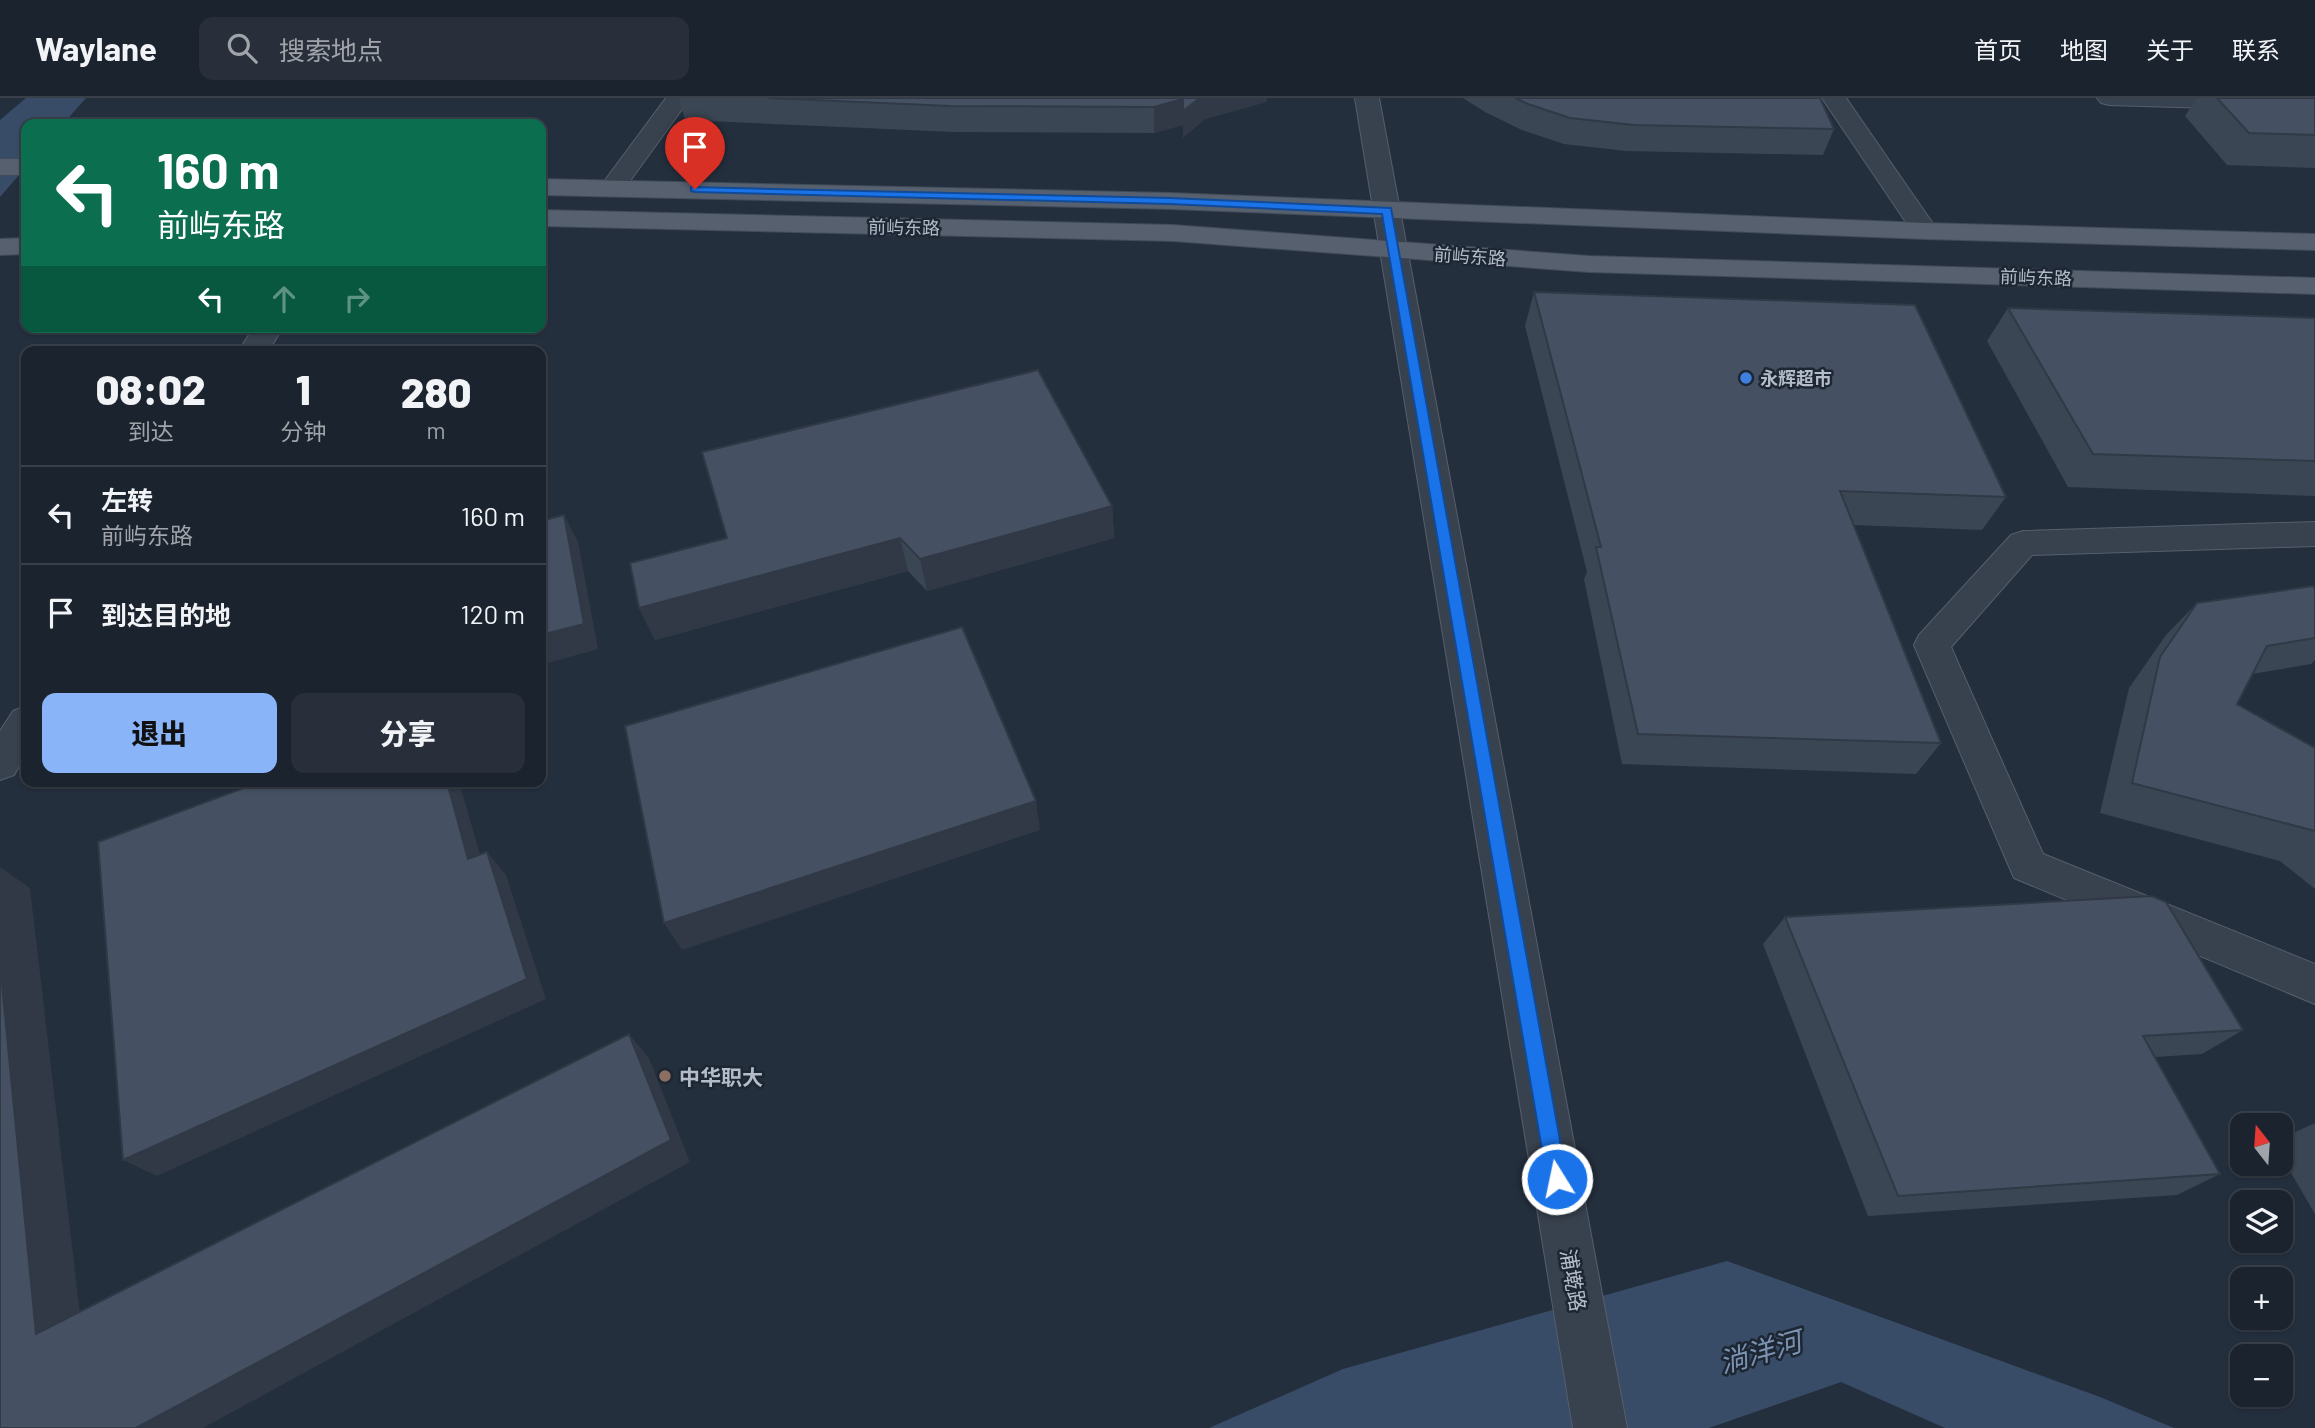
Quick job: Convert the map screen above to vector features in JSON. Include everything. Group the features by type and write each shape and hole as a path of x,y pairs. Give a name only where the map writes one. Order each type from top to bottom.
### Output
{"main road":[{"path":"0,167 21,167"},
{"name":"前屿东路","path":"546,187 1170,201 1925,231 2315,242"},
{"name":"前屿东路","path":"546,218 1173,233 1589,264 2315,286"},
{"path":"0,247 21,246"}],"street":[{"path":"614,187 678,98"},
{"name":"浦墘路","path":"1367,98 1600,1428"},
{"path":"1834,98 1925,231"},
{"path":"2107,98 2315,104"},
{"path":"2315,534 2022,543 1932,645 2028,866 2315,984"},
{"path":"0,764 21,729"}],"water":[{"path":"26,98 86,98 67,119 21,119 21,173 0,197 0,120"},
{"name":"淌洋河","path":"1727,1261 2100,1397 2174,1428 1945,1428 1841,1382 1709,1428 1209,1428 1343,1369"}],"building":[{"path":"769,98 1200,98 1183,111 1183,99 1154,107 950,106"},
{"path":"1515,98 1820,98 1834,129 1634,125 1570,118"},
{"path":"2217,98 2315,98 2315,135 2249,133"},
{"path":"1534,292 1915,305 2006,497 1840,491 1941,743 1638,734 1596,547 1601,547"},
{"path":"2008,308 2315,318 2315,461 2093,454"},
{"path":"1038,370 1112,506 920,559 900,538 639,608 630,563 727,538 702,452"},
{"path":"564,515 584,624 546,634 546,520"},
{"path":"2313,586 2315,638 2267,646 2237,704 2315,748 2315,831 2132,783 2160,657 2197,603"},
{"path":"962,627 1036,801 664,923 625,726"},
{"path":"246,787 448,787 468,859 487,852 527,979 123,1160 98,842"},
{"path":"2152,896 2166,902 2243,1030 2143,1036 2220,1174 1898,1196 1785,917"},
{"path":"0,964 36,1334 629,1034 671,1140 136,1428 0,1428"}],"place":[{"name":"永辉超市","path":"1746,378"},
{"name":"中华职大","path":"665,1076"}],"route":[{"path":"695,189 1170,201 1387,211 1414,378 1557,1179"}]}
